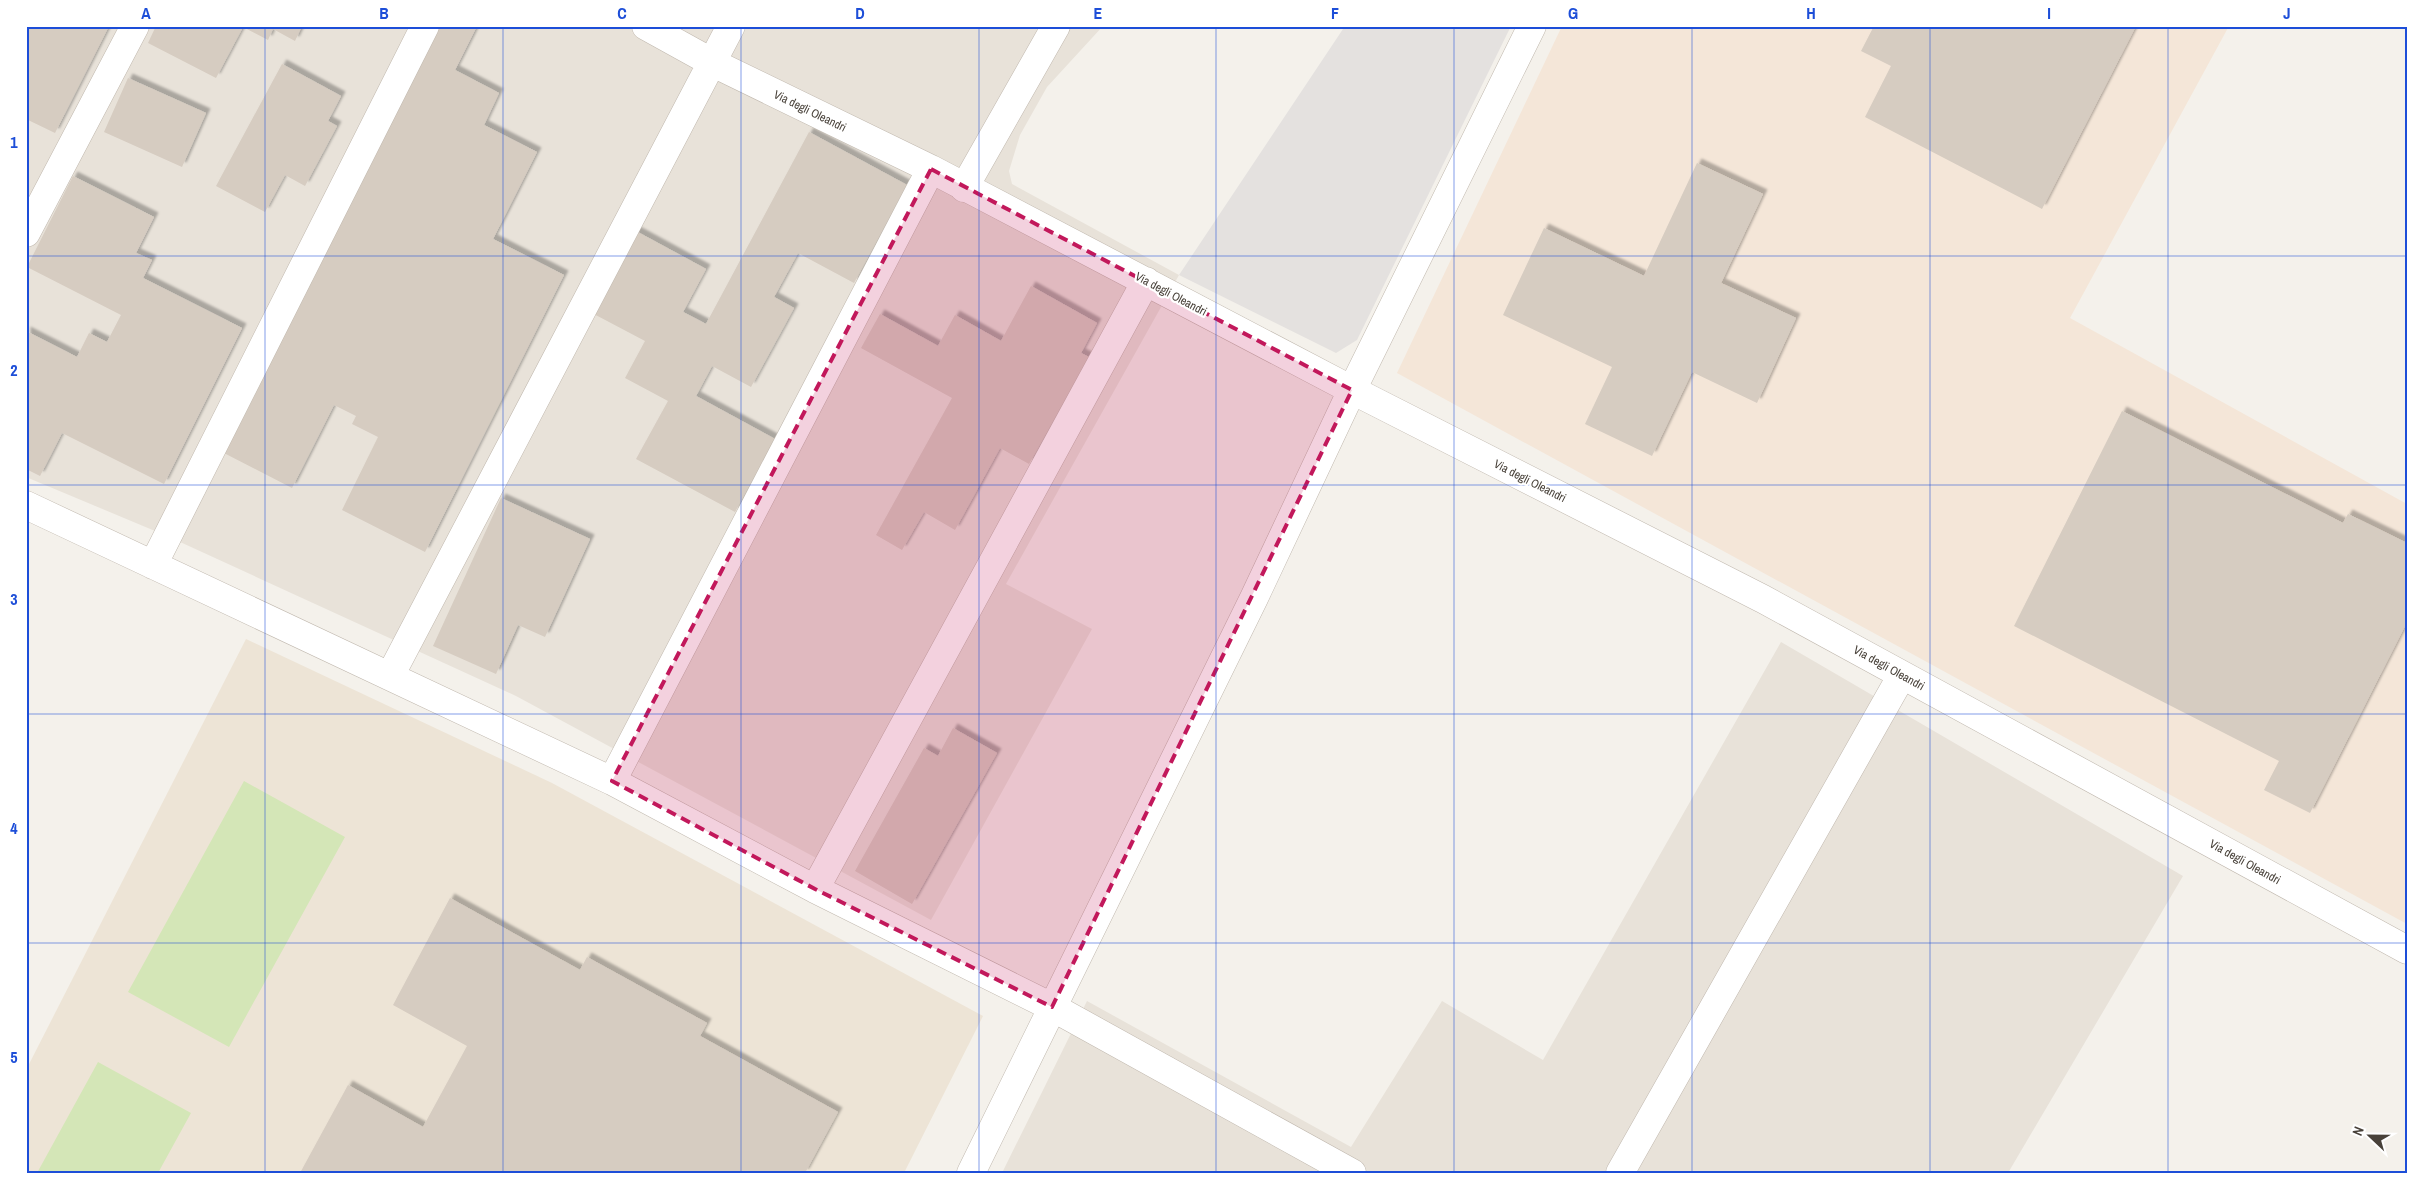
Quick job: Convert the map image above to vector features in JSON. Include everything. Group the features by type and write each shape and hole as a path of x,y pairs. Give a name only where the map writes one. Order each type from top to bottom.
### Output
{"street":[{"path":"26,233 135,26"},
{"path":"153,565 425,26"},
{"name":"Via degli Oleandri","path":"646,26 713,63 931,169 1352,390 1764,600 2407,950"},
{"path":"390,676 731,26"},
{"path":"964,188 1056,26"},
{"path":"971,1173 1254,598 1352,390 1532,26"},
{"path":"612,781 931,169"},
{"path":"815,889 1146,281"},
{"path":"26,506 612,781 815,889 1052,1006 1352,1173"},
{"path":"1620,1173 1902,675"}],"highlighted area":[{"path":"931,169 1352,390 1052,1007 815,889 612,781"}],"shaded area":[{"path":"26,26 1103,26 1047,87 1020,135 1009,171 1012,184 1179,275 1006,584 1092,629 931,920 516,696 167,536 26,477"},
{"path":"1345,26 1511,26 1357,340 1336,353 1179,275"},
{"path":"1562,26 2229,26 2070,318 2407,504 2407,924 1397,373"},
{"path":"246,639 552,783 983,1016 904,1173 26,1173 26,1070"},
{"path":"1781,642 2183,876 2008,1173 1002,1173 1087,1001 1351,1147 1442,1001 1543,1060"}],"green space":[{"path":"244,781 345,837 229,1047 128,992"},
{"path":"98,1062 191,1113 158,1173 37,1173"}],"building":[{"path":"26,26 109,26 55,133 26,119"},
{"path":"156,26 302,26 295,41 273,29 268,40 243,27 216,78 148,43"},
{"path":"437,26 477,26 455,70 499,93 484,125 537,152 493,239 564,275 425,552 342,510 378,437 352,424 356,416 334,405 292,488 222,452"},
{"path":"1874,26 2136,26 2042,209 1865,117 1891,66 1861,51"},
{"path":"282,64 341,96 328,121 337,126 305,186 285,175 265,212 216,186"},
{"path":"128,78 206,113 182,167 104,132"},
{"path":"809,132 907,185 854,283 798,253 774,297 794,308 751,387 712,366 696,396 775,439 735,512 636,459 668,401 625,378 645,341 590,312 634,230 706,269 683,312 706,324"},
{"path":"1697,163 1763,194 1721,283 1796,318 1757,403 1692,372 1652,456 1585,424 1612,367 1503,315 1544,228 1644,276"},
{"path":"73,176 154,217 136,253 152,260 143,278 242,328 164,484 62,433 40,476 26,469 26,331 77,357 89,333 107,342 121,315 27,267"},
{"path":"1031,286 1097,323 1081,353 1089,357 1029,464 1000,448 955,530 924,512 902,550 876,535 952,398 861,348 880,314 938,346 955,315 1001,341"},
{"path":"2122,411 2343,523 2348,514 2407,543 2407,622 2310,813 2264,790 2279,761 2014,626"},
{"path":"501,498 590,539 545,637 518,625 496,674 433,646"},
{"path":"953,728 997,753 912,904 855,871 924,748 938,756"},
{"path":"450,898 580,970 587,957 707,1023 700,1036 838,1112 805,1173 300,1173 348,1085 423,1127 467,1046 393,1005"}]}
